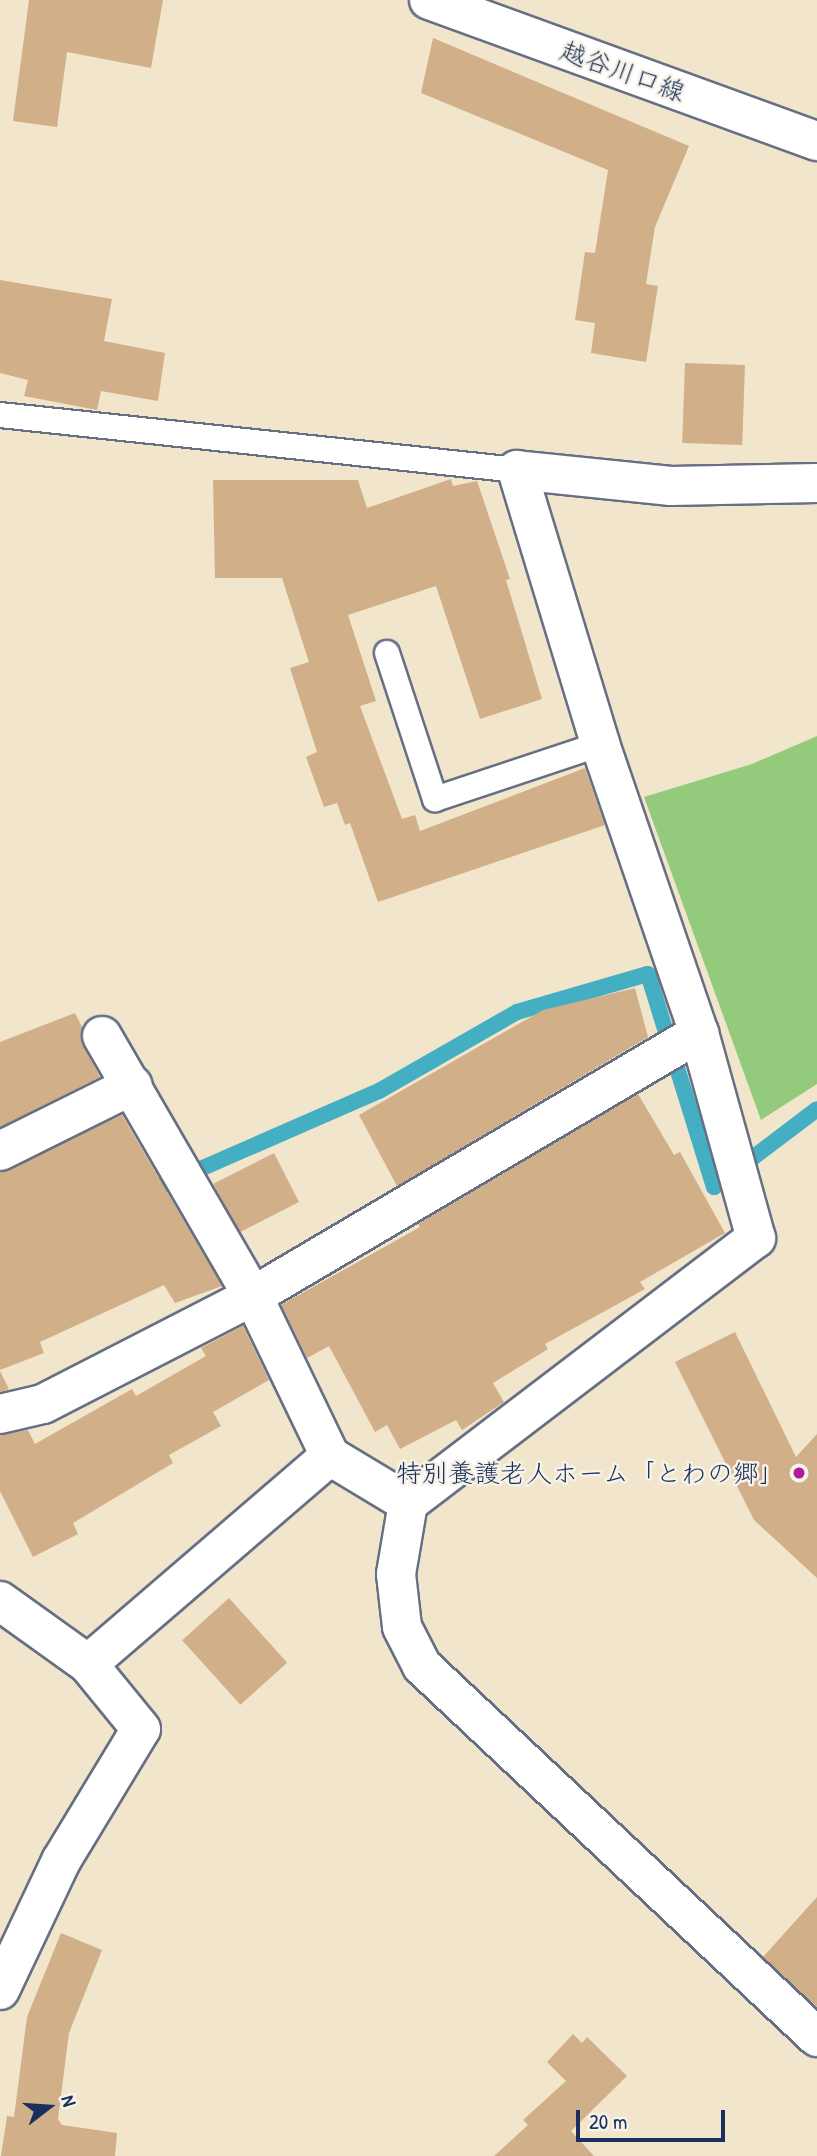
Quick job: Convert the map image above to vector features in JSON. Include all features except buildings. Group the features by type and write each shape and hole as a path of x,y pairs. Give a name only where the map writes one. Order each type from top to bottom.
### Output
{"street":[{"name":"越谷川口線","path":"429,0 817,141"},
{"path":"817,483 671,486 517,470 600,744 699,1033 756,1238 408,1503 396,1574 402,1628 422,1666 817,2037"},
{"path":"0,1414 43,1404 253,1296 699,1033"},
{"path":"102,1036 133,1085 253,1296 330,1456 408,1503"},
{"path":"0,1151 133,1085"},
{"path":"88,1664 330,1456"},
{"path":"0,1601 88,1664 141,1729 61,1861 0,1990"}],"lane":[{"path":"0,415 517,470"},
{"path":"387,653 435,799 600,744"}],"green space":[{"path":"817,736 817,1084 761,1120 644,797 752,764"}],"waterway":[{"path":"143,1194 379,1091 517,1012 648,974 714,1187 817,1109"}],"place":[{"name":"特別養護老人ホーム「とわの郷」","path":"799,1473"}]}
